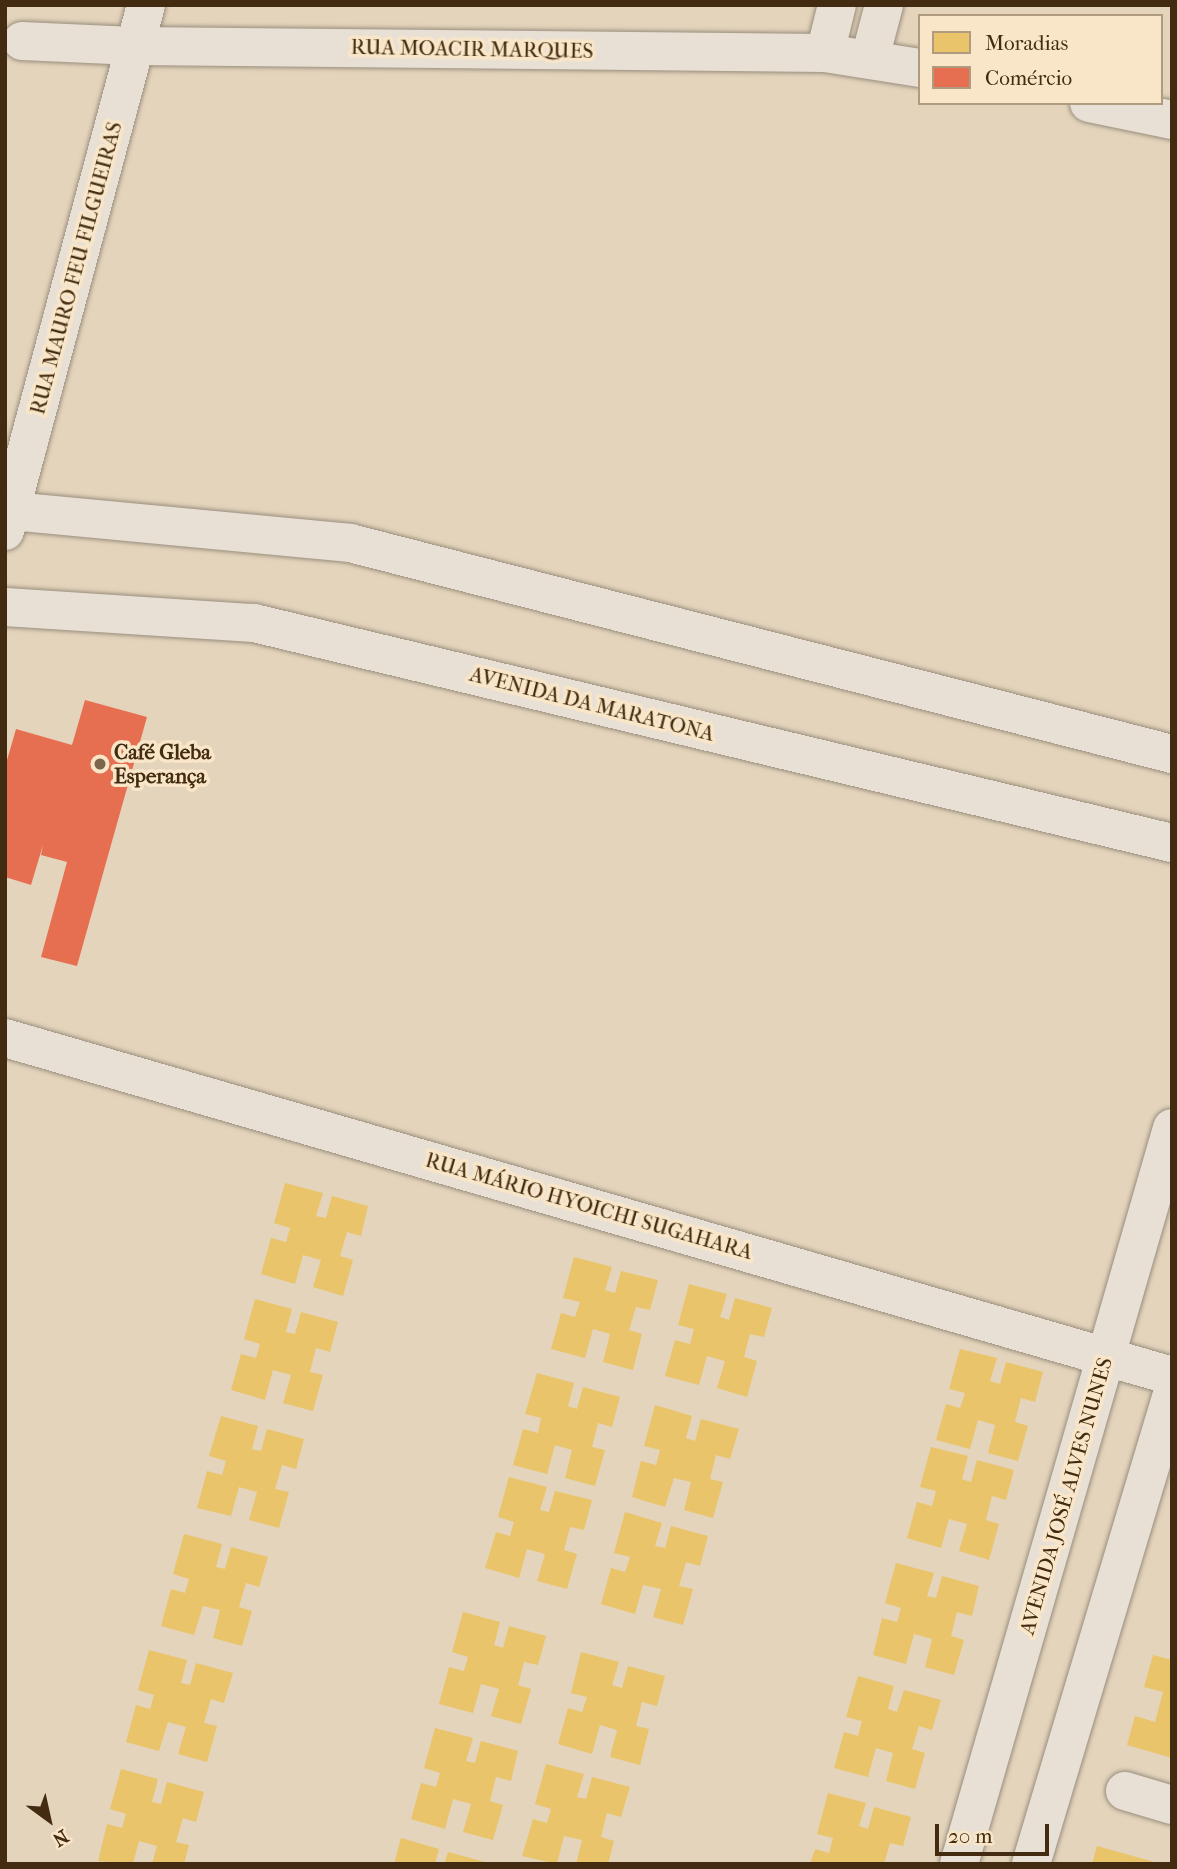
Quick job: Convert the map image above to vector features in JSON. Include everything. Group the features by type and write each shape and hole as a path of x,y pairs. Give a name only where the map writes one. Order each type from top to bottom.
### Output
{"street":[{"name":"RUA MAURO FEU FILGUEIRAS","path":"9,521 146,5"},
{"path":"825,53 837,5"},
{"path":"870,58 884,5"},
{"name":"RUA MOACIR MARQUES","path":"22,41 134,46 825,53 918,68"},
{"path":"1098,105 1172,120"},
{"path":"9,521 350,543 1172,754"},
{"name":"AVENIDA DA MARATONA","path":"5,607 254,623 1172,844"},
{"name":"RUA MÁRIO HYOICHI SUGAHARA","path":"5,1038 1172,1376"},
{"name":"AVENIDA JOSÉ ALVES NUNES","path":"960,1864 1172,1128"},
{"path":"1031,1864 1172,1395"},
{"path":"1125,1791 1172,1805"}],"building: Moradias":[{"path":"285,1183 323,1193 316,1216 326,1218 332,1196 368,1206 361,1236 347,1232 340,1256 353,1260 343,1296 313,1287 321,1260 303,1255 295,1284 261,1274 271,1238 286,1242 290,1228 274,1223"},
{"path":"574,1257 612,1267 605,1290 615,1293 621,1271 658,1280 650,1310 636,1307 629,1330 642,1334 633,1370 603,1362 610,1334 593,1329 585,1358 551,1349 561,1313 575,1317 580,1302 563,1298"},
{"path":"689,1284 727,1294 720,1317 729,1320 735,1298 772,1308 764,1337 750,1334 744,1357 757,1361 747,1397 717,1388 725,1361 707,1356 699,1385 665,1376 675,1340 690,1344 694,1329 678,1325"},
{"path":"255,1299 292,1309 286,1332 295,1334 301,1312 338,1322 330,1352 316,1348 310,1372 323,1375 313,1411 283,1403 291,1375 273,1370 265,1400 231,1390 241,1354 256,1358 260,1344 244,1339"},
{"path":"960,1349 997,1358 990,1381 1000,1384 1006,1362 1043,1372 1035,1402 1021,1398 1015,1422 1028,1426 1018,1461 988,1453 995,1425 978,1420 970,1449 936,1440 946,1404 960,1408 965,1393 949,1389"},
{"path":"537,1373 574,1383 568,1406 577,1409 583,1387 620,1397 612,1427 598,1423 592,1447 605,1450 595,1486 565,1478 572,1450 555,1445 547,1474 513,1465 523,1429 538,1433 541,1418 525,1414"},
{"path":"655,1405 692,1416 686,1438 695,1441 701,1419 739,1429 730,1459 716,1455 710,1479 723,1482 713,1518 684,1510 691,1482 674,1478 665,1507 632,1497 641,1461 656,1465 660,1450 644,1446"},
{"path":"221,1416 258,1426 252,1449 261,1451 267,1429 304,1439 296,1469 282,1465 275,1489 289,1492 279,1528 249,1520 257,1492 239,1487 231,1516 197,1508 207,1471 222,1475 226,1461 209,1456"},
{"path":"931,1447 968,1456 962,1479 971,1482 977,1460 1014,1470 1006,1500 992,1496 986,1520 999,1524 989,1560 959,1551 967,1524 949,1519 941,1548 907,1538 917,1502 932,1506 936,1491 920,1487"},
{"path":"509,1477 547,1487 540,1510 549,1512 555,1491 592,1500 584,1530 570,1527 564,1550 577,1554 567,1589 537,1581 545,1554 527,1549 519,1578 485,1568 496,1532 510,1536 514,1522 498,1517"},
{"path":"625,1512 662,1523 655,1546 665,1548 671,1526 708,1536 700,1566 686,1562 679,1586 693,1589 683,1625 653,1617 661,1589 643,1585 635,1614 601,1604 611,1568 625,1572 630,1557 614,1553"},
{"path":"184,1534 222,1544 216,1567 225,1569 231,1547 268,1557 259,1587 246,1583 239,1607 252,1611 242,1646 213,1638 220,1610 203,1606 194,1635 161,1626 171,1589 185,1593 189,1579 173,1574"},
{"path":"896,1563 934,1573 927,1596 936,1598 942,1576 979,1586 972,1616 957,1612 951,1636 964,1640 954,1675 925,1667 932,1639 914,1634 906,1664 873,1655 882,1618 897,1622 901,1608 885,1603"},
{"path":"463,1612 500,1622 494,1645 503,1648 509,1626 546,1636 538,1665 524,1662 518,1685 531,1689 521,1724 491,1716 499,1689 481,1684 473,1713 439,1704 449,1667 464,1671 468,1657 452,1652"},
{"path":"149,1650 187,1660 181,1683 190,1685 196,1663 233,1673 224,1703 211,1699 204,1723 217,1726 207,1762 178,1754 186,1727 168,1722 159,1751 126,1742 136,1705 150,1709 154,1695 138,1690"},
{"path":"581,1652 619,1662 612,1685 622,1688 628,1666 665,1676 657,1706 642,1702 636,1726 649,1729 640,1765 610,1757 617,1730 600,1725 592,1754 558,1744 568,1708 582,1712 587,1697 571,1693"},
{"path":"1153,1655 1172,1660 1172,1758 1127,1745 1135,1716 1155,1722 1163,1692 1144,1687"},
{"path":"858,1676 894,1686 888,1709 897,1712 904,1690 941,1700 932,1730 919,1726 912,1749 925,1753 915,1789 886,1781 893,1753 876,1748 868,1777 834,1768 844,1732 858,1736 862,1721 846,1717"},
{"path":"435,1728 473,1738 466,1761 475,1763 481,1741 518,1751 511,1781 496,1777 490,1801 503,1805 493,1840 463,1832 471,1804 453,1799 445,1829 411,1819 421,1783 436,1787 440,1773 424,1768"},
{"path":"546,1764 584,1774 577,1797 586,1799 592,1777 630,1787 621,1817 607,1813 601,1837 614,1841 608,1864 576,1864 582,1840 564,1836 557,1864 522,1856 533,1819 547,1823 551,1809 535,1804"},
{"path":"121,1769 158,1779 152,1802 161,1804 167,1782 204,1792 196,1822 183,1818 176,1842 189,1845 184,1864 152,1864 157,1846 139,1841 133,1864 98,1861 107,1824 122,1828 126,1814 110,1809"},
{"path":"828,1793 866,1803 859,1826 868,1829 874,1807 911,1817 903,1846 890,1843 884,1864 810,1864 815,1849 829,1853 833,1838 817,1834"},
{"path":"401,1838 439,1849 435,1864 394,1864"},
{"path":"1097,1846 1158,1863 1158,1864 1092,1864"},
{"path":"448,1852 485,1862 444,1864"}],"building: Comércio":[{"path":"85,700 147,717 77,966 41,957 67,862 41,855 43,845 31,885 5,877 5,767 16,729 72,745"}],"place":[{"name":"Café Gleba Esperança","path":"100,764"}]}
